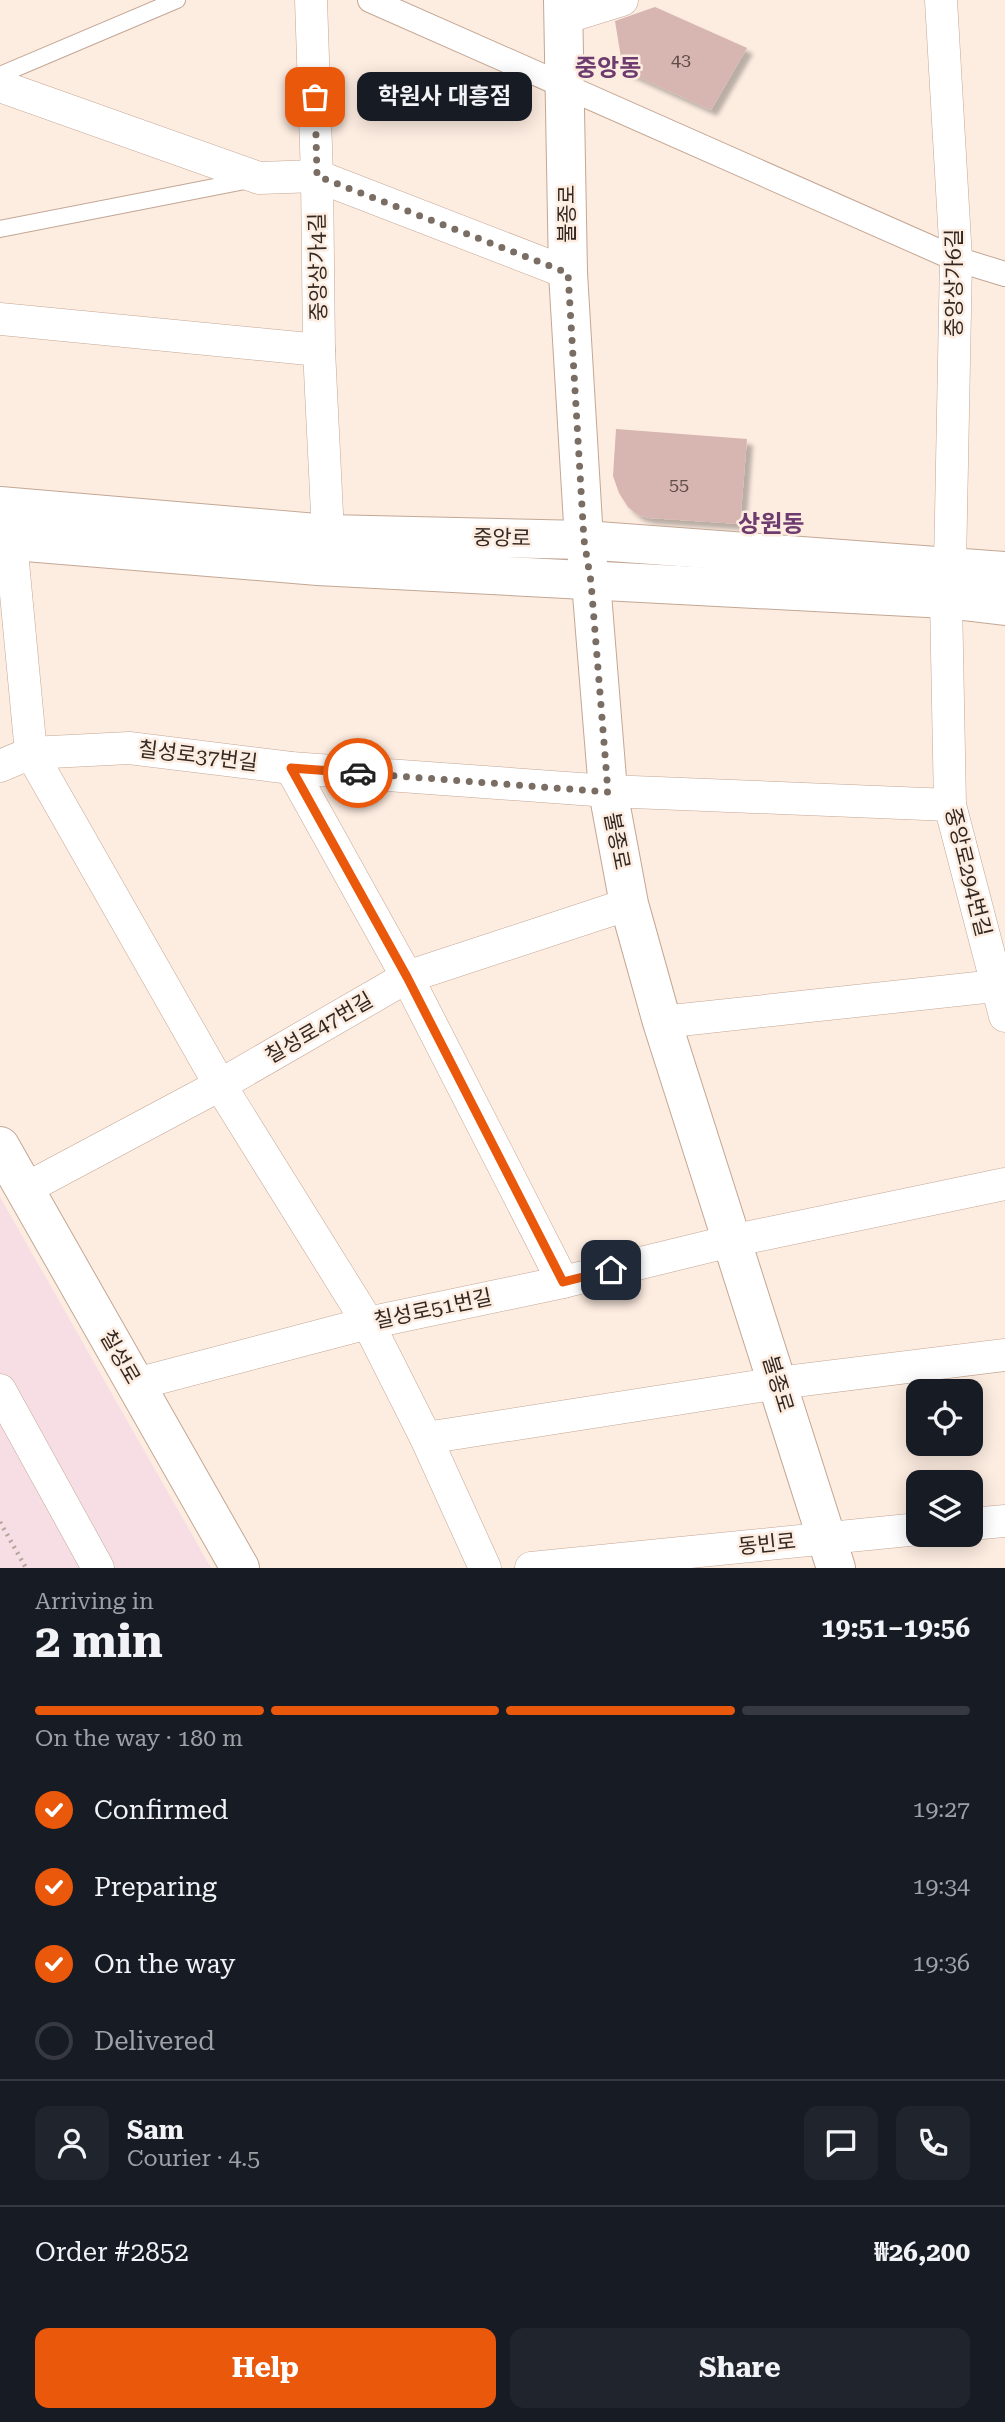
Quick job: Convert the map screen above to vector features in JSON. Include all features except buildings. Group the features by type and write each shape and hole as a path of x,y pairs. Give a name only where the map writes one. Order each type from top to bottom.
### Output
{"street":[{"name":"중앙상가4길","path":"311,0 317,176 318,350 328,534"},
{"path":"370,0 956,259 1005,274"},
{"path":"564,9 622,0"},
{"name":"중앙상가6길","path":"941,0 956,259 948,583"},
{"name":"불종로","path":"564,9 568,273 584,540 591,582 608,792 629,904 662,1022 830,1553"},
{"path":"0,86 259,178 317,176 568,273"},
{"path":"0,319 318,350"},
{"path":"4,529 31,753 220,1084 368,1323 426,1438 485,1568"},
{"name":"중앙로","path":"4,529 318,566 591,582 948,583 1005,571"},
{"name":"중앙로","path":"4,529 584,540 948,583 1005,606"},
{"name":"중앙로294번길","path":"948,583 950,805 1001,986 1005,1016"},
{"name":"칠성로37번길","path":"0,766 31,753 129,748 291,768 608,792 950,805"},
{"path":"291,768 407,977 563,1282"},
{"name":"칠성로47번길","path":"25,1189 220,1084 407,977 629,904"},
{"path":"662,1022 1001,986"},
{"name":"칠성로","path":"0,1146 240,1568"},
{"name":"칠성로51번길","path":"136,1384 368,1323 563,1282 731,1241 1005,1184"},
{"path":"426,1438 778,1383 1005,1355"},
{"path":"0,1390 98,1568"},
{"path":"983,1523 1005,1521"},
{"name":"동빈로","path":"531,1568 830,1553 906,1533"}],"lane":[{"path":"0,75 177,0"},
{"path":"0,229 259,178"}],"path":[{"path":"0,1522 26,1568"}],"shaded area":[{"path":"0,1197 211,1568 0,1568"}],"way so far":[{"path":"315,97 317,176 568,273 584,540 591,582 608,792 358,773"}],"place":[{"name":"학원사 대흥점","path":"315,97"}],"district":[{"name":"중앙동","path":"608,68"},
{"name":"상원동","path":"771,524"}],"route":[{"path":"358,773 291,768 407,977 563,1282 611,1270"}]}
